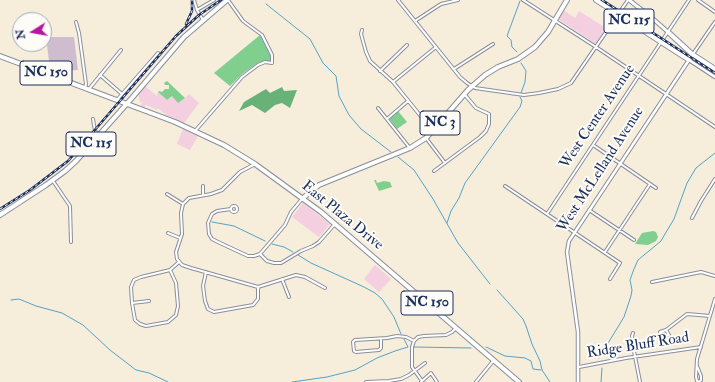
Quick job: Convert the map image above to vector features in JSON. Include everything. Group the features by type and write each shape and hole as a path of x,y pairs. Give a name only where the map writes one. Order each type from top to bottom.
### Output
{"main road":[{"name":"NC 115","path":"0,215 52,181 76,161 184,37 227,0"},
{"name":"NC 3","path":"303,198 319,185 410,148 426,138 472,87 491,71 518,59 535,47 548,32 568,0"},
{"name":"NC 115","path":"596,0 689,60"},
{"path":"628,0 668,32"},
{"name":"NC 115","path":"668,32 692,54 715,69"},
{"name":"West McLelland Avenue","path":"689,60 692,54"},
{"name":"NC 150","path":"0,56 127,103"},
{"name":"East Plaza Drive","path":"127,103 195,131 224,145 255,164 303,198 519,382"}],"street":[{"path":"194,0 197,10 203,20"},
{"path":"197,10 214,0"},
{"path":"195,131 242,77 258,65 265,62 272,63 272,55 265,39 259,32 243,21 227,0"},
{"path":"398,0 463,80 472,87 524,95 538,94 562,88 571,83 628,0"},
{"path":"415,22 441,4 458,0"},
{"path":"524,0 715,127"},
{"name":"West Center Avenue","path":"547,214 689,0"},
{"path":"698,0 715,12"},
{"path":"76,22 87,89"},
{"path":"692,54 715,22"},
{"path":"362,30 368,56 373,65 393,82 433,131"},
{"path":"454,69 492,44"},
{"path":"380,70 407,45"},
{"path":"393,82 436,47"},
{"path":"87,89 121,50"},
{"path":"117,100 158,53"},
{"path":"689,60 715,77"},
{"name":"West McLelland Avenue","path":"578,382 578,332 567,252 569,241 619,163 689,60"},
{"path":"100,75 122,94"},
{"path":"434,171 480,137 486,131 489,124 489,114 476,108 465,95"},
{"path":"387,119 408,101"},
{"path":"378,108 410,148"},
{"path":"93,119 95,131 99,135"},
{"path":"426,138 445,163"},
{"path":"592,145 656,188"},
{"path":"255,164 240,172 222,190 211,194 189,198 183,204 181,213 183,228 176,252 179,262 182,265 258,287 292,276 300,275 325,288"},
{"path":"692,218 715,179"},
{"path":"52,181 70,206 71,242"},
{"path":"605,252 650,184"},
{"path":"203,186 203,195"},
{"path":"505,186 620,263 610,279"},
{"path":"167,194 183,204"},
{"path":"231,209 217,211 212,214 208,223 209,234 212,239 220,243 248,256 254,256 260,254 285,225 292,212 303,198"},
{"path":"588,210 634,240"},
{"path":"260,254 267,261 281,263 301,250 313,246 319,242 335,224"},
{"path":"168,234 180,238"},
{"path":"170,270 175,280 178,311 174,318 168,322 146,326 140,324 135,320 132,303 130,287 134,280 170,270 179,262"},
{"path":"206,272 203,286 205,301 208,309 214,312 252,305 258,299 258,287"},
{"path":"652,282 700,272 715,276"},
{"path":"282,279 289,297"},
{"path":"699,382 696,379 696,365 715,299"},
{"path":"132,303 149,301"},
{"path":"666,330 669,335 661,338 660,332 666,330 687,314 710,316"},
{"path":"437,382 431,373 422,382 414,371 412,364 412,347 414,341 418,337 446,335 456,328"},
{"path":"633,333 632,336 640,382"},
{"path":"380,338 380,350 354,351 353,342 355,340 402,336 414,341"},
{"name":"Ridge Bluff Road","path":"579,367 701,347"},
{"path":"476,382 494,360"},
{"path":"366,382 396,380 406,377 425,362"},
{"path":"696,365 701,376 701,380 699,382"}],"shaded area":[{"path":"563,10 575,18 579,11 606,28 596,44 558,19"},
{"path":"52,37 74,37 78,70 60,71 50,69 48,52 52,52"},
{"path":"145,86 157,96 158,92 167,100 172,96 185,98 189,94 199,103 184,123 166,115 158,108 157,110 146,105 145,107 141,106 142,103 140,102 138,94"},
{"path":"183,129 198,136 190,150 177,144"},
{"path":"303,203 330,224 319,237 292,217"},
{"path":"375,265 391,279 379,292 364,279"}],"green space":[{"path":"260,35 270,55 270,62 263,61 256,64 242,74 230,86 214,73"},
{"path":"167,81 185,98 178,103 172,96 167,100 158,92 169,89 169,85 165,85 164,83"},
{"path":"282,87 284,91 297,90 290,108 282,103 275,105 265,113 252,105 239,111 244,102 266,89 270,93"},
{"path":"398,111 407,122 397,129 389,118"},
{"path":"374,180 376,180 377,183 384,181 390,182 392,187 379,191"},
{"path":"653,231 656,232 658,237 656,241 648,245 635,244 642,233"}],"waterway":[{"path":"517,52 512,47 511,40 507,36 520,1"},
{"path":"266,4 310,39 323,63 336,76 339,96 349,115 361,129 391,152"},
{"path":"521,63 526,71 525,82 521,93"},
{"path":"447,223 451,211 459,198 465,183 520,107 522,101 520,97"},
{"path":"599,358 624,317 632,290 630,280 638,260 661,241 674,219 687,183 696,168 715,153"},
{"path":"398,157 414,170 433,199 458,243 490,284"},
{"path":"212,222 234,226 265,241"},
{"path":"272,244 284,247 293,252"},
{"path":"298,255 311,263 375,293 382,299 394,317 401,334"},
{"path":"497,290 523,319 540,361 542,370 550,382"},
{"path":"11,300 19,299 36,306 62,313 83,325 110,350 136,370 149,373 168,382"},
{"path":"292,382 327,377 355,370 377,358 408,347 404,339"},
{"path":"414,347 471,348"},
{"path":"486,347 505,356 525,358 531,361 533,369 541,370"},
{"path":"601,382 602,368"}],"railway":[{"path":"186,24 192,11 192,0"},
{"path":"0,209 30,190 68,161 176,36 199,15 221,0"},
{"path":"602,0 715,73"}]}
